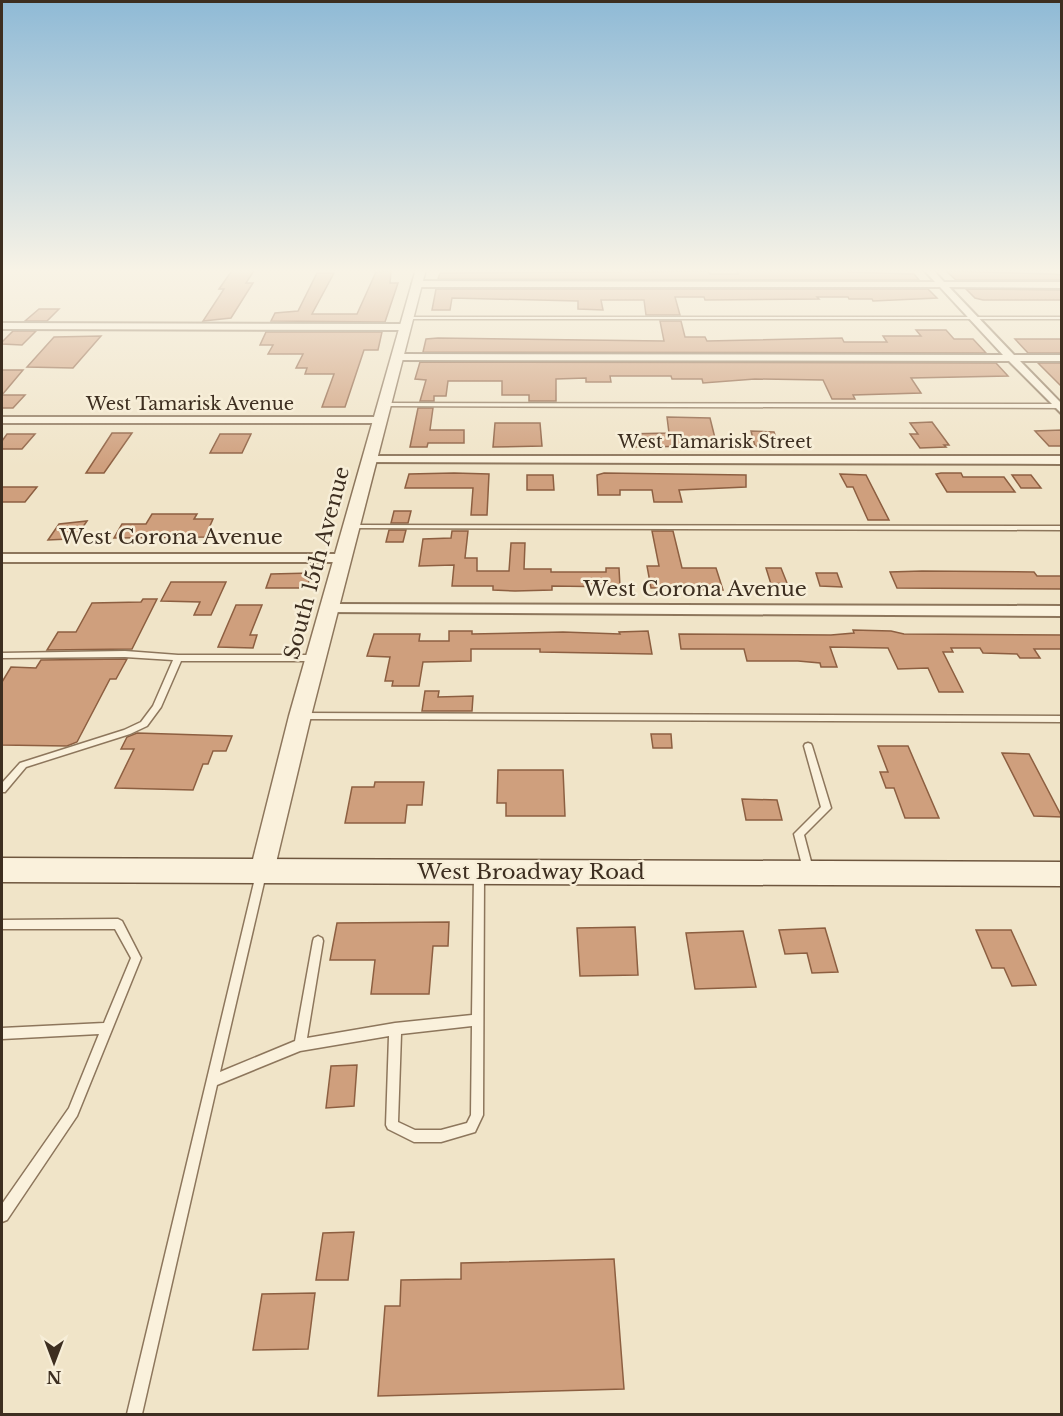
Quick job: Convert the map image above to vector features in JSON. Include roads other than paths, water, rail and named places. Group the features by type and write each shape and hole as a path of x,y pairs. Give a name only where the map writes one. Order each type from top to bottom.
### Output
{"main road":[{"name":"West Broadway Road","path":"2,870 1062,874"}],"street":[{"name":"South 15th Avenue","path":"262,871 341,558 402,335"},
{"path":"989,335 1060,408"},
{"path":"397,357 1062,358"},
{"name":"West Tamarisk Avenue","path":"2,420 380,412"},
{"name":"West Tamarisk Street","path":"369,460 1062,460"},
{"name":"West Corona Avenue","path":"2,558 341,558"},
{"name":"West Corona Avenue","path":"328,609 1062,611"}],"lane":[{"path":"380,412 1060,408"},
{"path":"350,526 1062,528"},
{"path":"2,655 125,654 178,658 315,658"},
{"path":"2,789 22,765 127,732 144,724 158,707 178,658"},
{"path":"300,716 1062,718"},
{"path":"808,746 826,807 800,834 809,873"},
{"path":"134,1414 262,871"},
{"path":"395,1029 392,1125 414,1136 441,1136 471,1128 477,1115 479,871"},
{"path":"2,924 118,924 136,958 73,1112 2,1215"},
{"path":"300,1045 318,941"},
{"path":"212,1081 300,1045 395,1029 477,1020"},
{"path":"2,1033 107,1028"}]}
